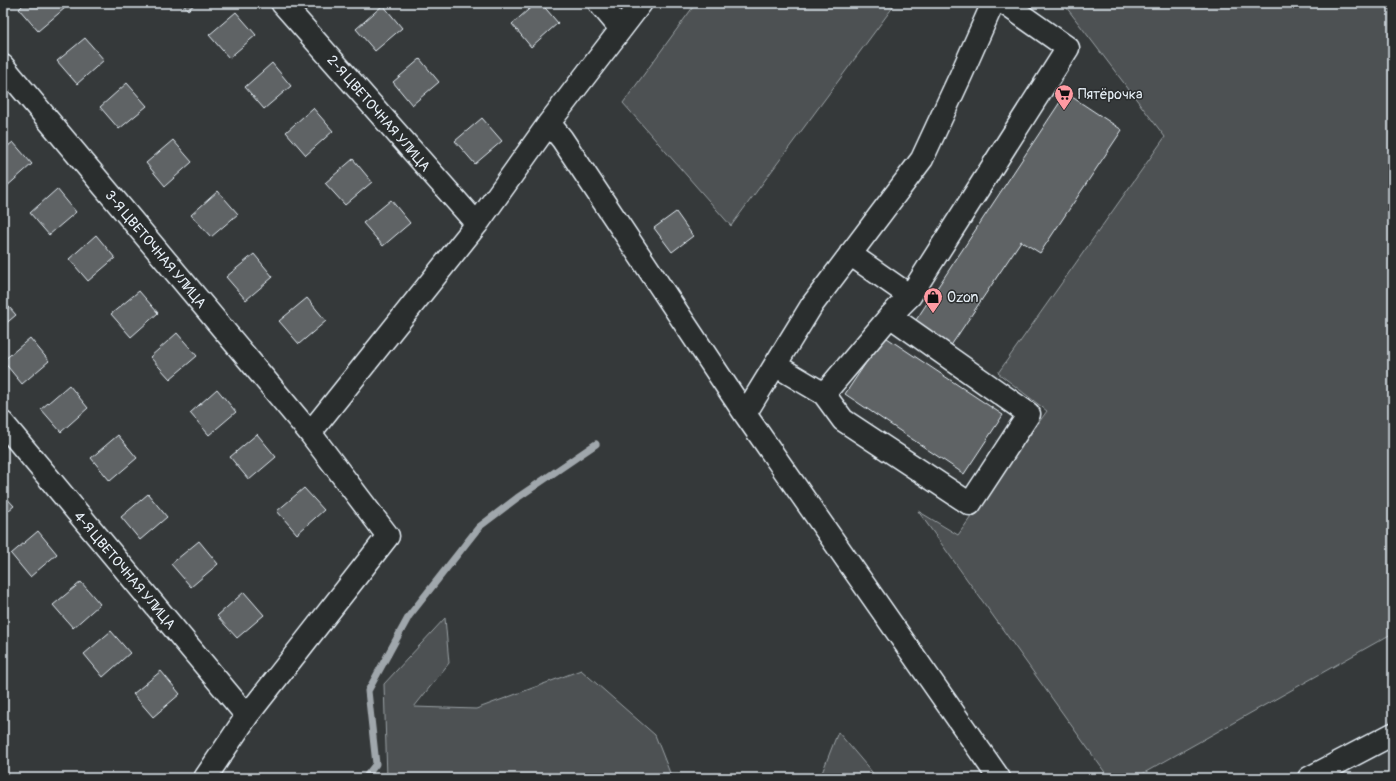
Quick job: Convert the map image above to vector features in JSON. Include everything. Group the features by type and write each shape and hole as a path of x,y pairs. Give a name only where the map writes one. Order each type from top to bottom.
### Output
{"street":[{"name":"2-Я ЦВЕТОЧНАЯ УЛИЦА","path":"282,3 477,224"},
{"path":"598,3 621,29"},
{"path":"310,433 477,224 549,123 641,3"},
{"path":"745,414 812,305 922,159 992,3"},
{"path":"824,394 890,316 910,296 1068,48 1004,3"},
{"name":"3-Я ЦВЕТОЧНАЯ УЛИЦА","path":"3,66 310,433 388,536 247,716"},
{"path":"549,123 562,139 745,414 999,778"},
{"path":"850,254 910,296"},
{"path":"775,365 824,394 843,420 970,504 1029,414 890,316"},
{"name":"4-Я ЦВЕТОЧНАЯ УЛИЦА","path":"3,424 247,716"},
{"path":"205,778 247,716"},
{"path":"1309,778 1393,734"}],"shaded area":[{"path":"696,3 896,3 731,226 623,103"},
{"path":"1063,3 1393,3 1393,633 1135,778 1109,778 918,511 958,535 1047,411 998,373 1165,137"},
{"path":"445,618 449,663 414,707 476,709 581,670 655,735 672,778 387,778 384,684"},
{"path":"838,732 877,778 820,778"}],"building":[{"path":"25,3 61,3 65,8 38,31 19,9"},
{"path":"182,3 196,3 188,10"},
{"path":"536,3 541,3 558,23 531,47 512,24"},
{"path":"383,5 402,28 375,51 356,29"},
{"path":"236,12 256,35 229,58 209,35"},
{"path":"85,38 104,60 77,84 57,61"},
{"path":"420,59 439,82 412,105 393,82"},
{"path":"272,63 291,86 264,109 245,87"},
{"path":"127,83 147,106 119,129 100,107"},
{"path":"1066,93 1122,130 1040,253 1021,241 950,347 914,323"},
{"path":"313,108 333,131 306,155 286,132"},
{"path":"482,118 502,141 475,164 455,141"},
{"path":"173,140 192,162 165,186 146,163"},
{"path":"13,142 32,164 5,188 3,185 3,150"},
{"path":"353,159 372,182 345,205 325,183"},
{"path":"57,189 76,212 49,235 30,213"},
{"path":"218,191 238,214 211,237 191,215"},
{"path":"391,200 410,223 383,246 363,223"},
{"path":"676,212 693,236 672,252 654,228"},
{"path":"96,235 115,258 88,281 69,259"},
{"path":"254,254 273,277 246,300 226,277"},
{"path":"139,291 158,313 131,337 111,314"},
{"path":"307,298 326,321 299,344 279,321"},
{"path":"3,300 16,315 3,326"},
{"path":"177,333 197,356 170,379 150,357"},
{"path":"884,336 1003,415 964,474 845,394"},
{"path":"30,338 49,361 22,384 3,361"},
{"path":"69,385 88,408 61,432 41,409"},
{"path":"217,389 236,412 209,435 190,413"},
{"path":"257,434 276,457 249,480 230,457"},
{"path":"118,435 137,458 110,481 91,458"},
{"path":"304,488 324,510 297,534 277,511"},
{"path":"3,494 14,506 3,515"},
{"path":"148,494 167,517 140,540 121,517"},
{"path":"38,531 57,554 30,577 11,554"},
{"path":"199,541 218,564 191,587 171,564"},
{"path":"81,582 100,604 73,628 53,605"},
{"path":"244,592 264,615 237,638 217,616"},
{"path":"111,631 130,653 103,677 84,654"},
{"path":"161,671 180,694 153,717 133,694"}],"waterway":[{"path":"365,778 376,764 368,691 409,616 479,527 517,498 596,444"}],"place":[{"name":"Пятёрочка","path":"1064,111"},
{"name":"Ozon","path":"933,314"}]}
